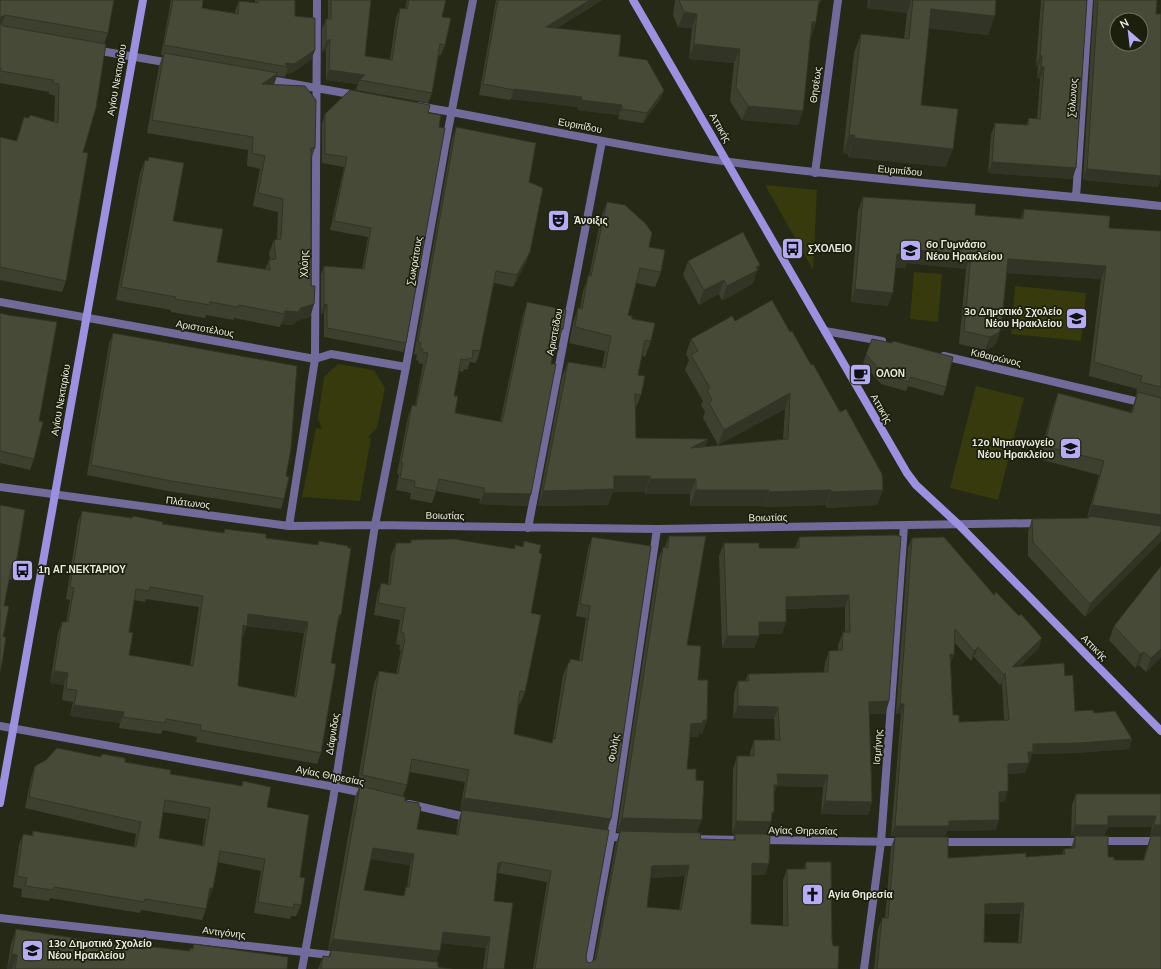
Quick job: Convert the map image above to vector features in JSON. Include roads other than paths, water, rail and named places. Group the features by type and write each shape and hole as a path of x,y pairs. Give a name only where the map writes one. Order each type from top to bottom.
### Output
{"street":[{"name":"Αγίου Νεκταρίου","path":"0,803 143,0"},
{"name":"Χλόης","path":"288,526 315,359 316,88 318,0"},
{"name":"Σωκράτους","path":"375,525 474,0"},
{"name":"Αττικής","path":"633,0 907,473 916,485 958,525 1161,731"},
{"name":"Θησέως","path":"815,173 838,0"},
{"name":"Σόλωνος","path":"1076,196 1089,0"},
{"path":"87,48 178,64"},
{"path":"255,77 362,96"},
{"name":"Ευριπίδου","path":"407,104 602,141 728,162 815,173 1076,196 1161,206"},
{"name":"Αριστείδου","path":"528,528 602,141"},
{"name":"Αριστοτέλους","path":"0,302 315,359 331,354 406,367"},
{"path":"825,331 891,344"},
{"name":"Κιθαιρώνος","path":"937,354 1161,407"},
{"name":"Πλάτωνος","path":"0,487 54,496 288,526 375,525"},
{"name":"Βοιωτίας","path":"375,525 657,529 1048,523"},
{"name":"Δάφνιδος","path":"302,969 335,787 375,525"},
{"name":"Ισμήνης","path":"864,969 881,842 904,526"},
{"name":"Φυλής","path":"587,969 611,837 657,529"},
{"name":"Αγίας Θηρεσίας","path":"0,726 335,787 374,796"},
{"path":"404,803 481,819"},
{"path":"588,834 635,838"},
{"name":"Αγίας Θηρεσίας","path":"682,839 912,842"},
{"path":"928,842 1161,841"},
{"name":"Αντιγόνης","path":"0,918 344,957"}],"place":[{"name":"Άνοιξις","path":"558,221"},
{"name":"ΣΧΟΛΕΙΟ","path":"792,249"},
{"name":"6ο Γυμνάσιο Νέου Ηρακλείου","path":"911,251"},
{"name":"3ο Δημοτικό Σχολείο Νέου Ηρακλείου","path":"1077,318"},
{"name":"ΟΛΟΝ","path":"860,374"},
{"name":"12ο Νηπιαγωγείο Νέου Ηρακλείου","path":"1070,449"},
{"name":"1η ΑΓ.ΝΕΚΤΑΡΙΟΥ","path":"23,570"},
{"name":"Αγία Θηρεσία","path":"813,895"},
{"name":"13ο Δημοτικό Σχολείο Νέου Ηρακλείου","path":"33,950"}]}
